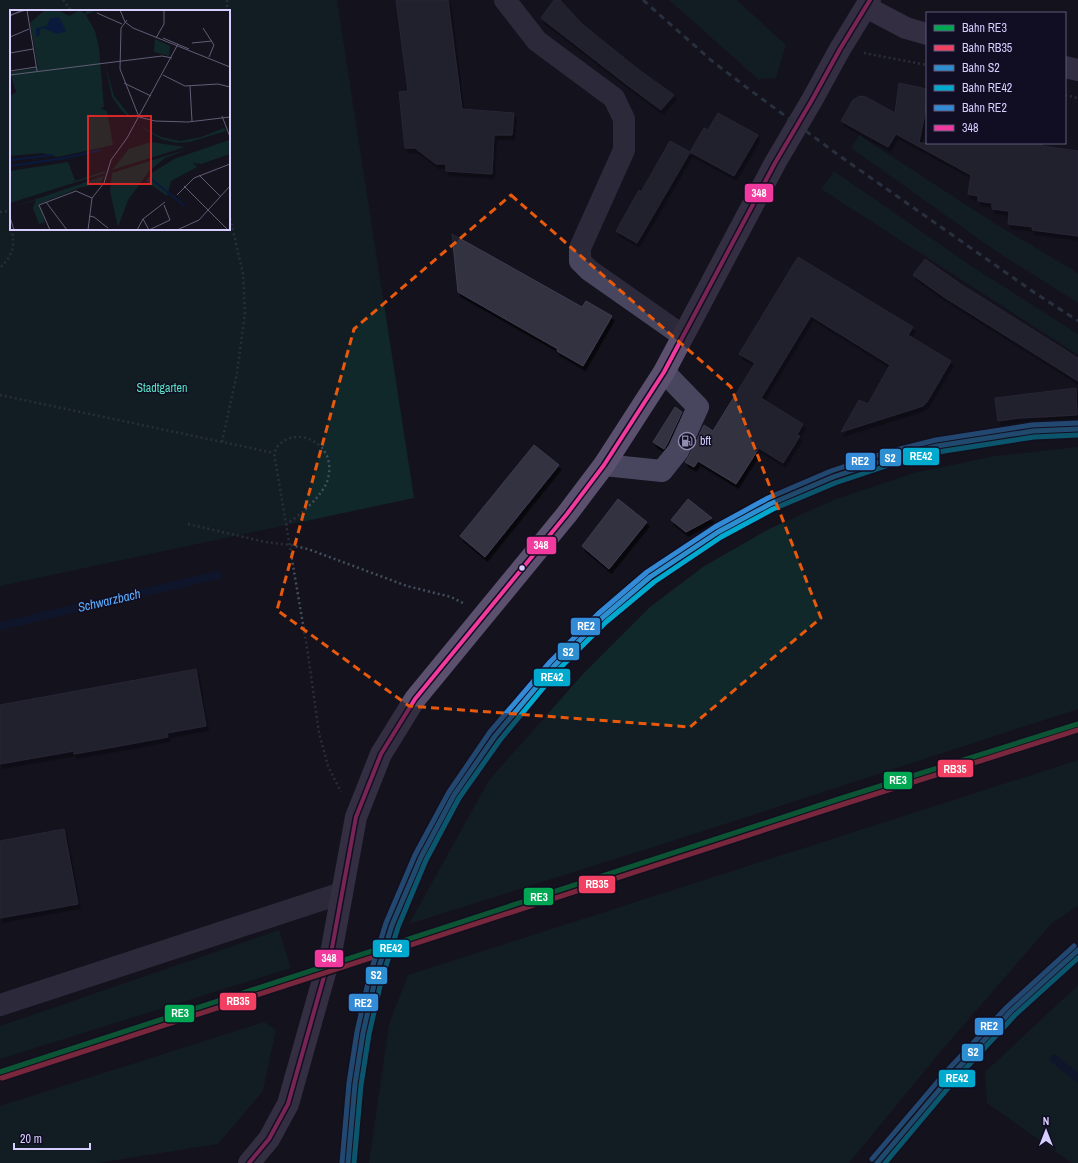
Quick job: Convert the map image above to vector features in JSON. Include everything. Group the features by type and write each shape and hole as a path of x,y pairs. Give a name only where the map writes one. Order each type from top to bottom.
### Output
{"main road":[{"path":"249,1163 269,1139 288,1104 332,948 356,817 382,754 415,699 567,514 604,465 664,372 775,163 812,100 866,2 906,28 926,34"},
{"path":"1066,67 1078,70"}],"lane":[{"path":"505,0 537,41 614,98 624,119 624,150 580,248 580,261 589,270 683,336"},
{"path":"604,465 662,471 678,450 698,407 664,372"},
{"path":"0,1005 342,893"}],"path":[{"path":"63,0 70,10"},
{"path":"840,49 926,65"},
{"path":"1066,94 1078,98"},
{"path":"0,212 10,211"},
{"path":"222,442 236,373 245,313 243,274 230,217"},
{"path":"2,267 9,258 14,244 12,230"},
{"path":"0,395 274,453"},
{"path":"286,525 300,514 320,494 326,486 329,476 329,463 326,454 321,447 311,439 300,436 290,438 280,443 274,453 286,525 290,545 308,654 319,733 328,766 339,789 356,817"},
{"path":"188,524 265,542 308,549 407,586 451,597 485,613"}],"highlighted area":[{"path":"511,195 731,387 821,618 690,727 409,706 277,610 354,329"}],"green space":[{"name":"Stadtgarten","path":"0,0 337,0 414,498 0,586"},
{"path":"669,0 737,0 786,45 776,78 758,79"},
{"path":"859,135 991,221 1078,273 1078,303 994,250 851,148"},
{"path":"834,171 970,265 1078,334 1078,355 821,189"},
{"path":"1078,447 1078,709 688,836 409,924 489,780 584,673 650,607 703,567 767,530 833,500 913,473 995,456"},
{"path":"1078,760 1078,906 1051,924 937,1056 849,1163 369,1163 389,1024 408,975"},
{"path":"279,930 291,968 0,1059 0,1026"},
{"path":"1078,985 1078,1163 1072,1163 987,1103 985,1072"},
{"path":"264,1022 276,1030 263,1091 218,1144 98,1163 0,1163 0,1106"}],"building":[{"path":"396,0 448,0 462,109 514,113 512,135 494,135 492,174 446,171 446,164 436,164 415,148 405,148 399,92 408,91"},
{"path":"554,0 560,0 582,24 639,70 674,95 661,110 541,18"},
{"path":"899,83 926,89 926,107 919,143 1042,144 1042,146 1078,151 1078,236 1032,230 1033,227 1008,224 1009,211 992,209 992,203 978,201 978,196 968,194 971,175 896,134 888,147 841,121 853,100 860,96 866,97 895,113"},
{"path":"718,113 758,135 734,176 690,152 704,128 708,130"},
{"path":"670,141 690,152 637,243 616,231 639,190 641,192"},
{"path":"452,234 582,307 586,301 612,316 583,366 557,351 558,349 458,292"},
{"path":"798,257 913,327 908,335 951,361 927,402 923,406 841,432 859,400 868,404 890,365 811,316 761,398 803,424 797,435 800,436 783,463 759,448 736,484 698,461 694,467 685,462 704,425 713,431 755,363 739,354"},
{"path":"925,259 959,283 1078,358 1078,381 944,297 913,275"},
{"path":"1076,388 1077,415 1020,418 998,421 995,398"},
{"path":"675,407 682,412 664,449 653,442"},
{"path":"534,445 559,465 485,557 460,536"},
{"path":"618,499 647,522 609,569 582,546"},
{"path":"688,499 712,518 686,532 671,520"},
{"path":"196,669 206,726 167,733 168,737 114,747 74,754 74,751 0,764 0,705"},
{"path":"64,829 78,904 0,918 0,841"}],"waterway":[{"name":"Schwarzbach","path":"0,626 218,575"},
{"name":"Schwarzbach","path":"1054,1059 1078,1078"}],"railway":[{"path":"643,0 712,61 750,90 844,159 1035,293 1078,321"}],"rail line":[{"name":"RE2","path":"342,1163 349,1083 357,1032 369,978 386,923 415,855 449,792 490,732 550,662 598,614 647,572 715,527 768,498 831,471 888,452 936,440 1032,425 1078,423"},
{"name":"S2","path":"348,1163 355,1084 363,1033 375,980 392,925 421,857 454,795 495,736 554,666 602,618 650,577 718,532 770,504 833,477 890,458 937,446 1033,431 1078,429"},
{"name":"RE42","path":"354,1163 361,1085 369,1034 381,982 398,927 426,860 459,798 500,740 558,670 606,622 654,582 721,537 773,509 835,483 892,464 938,452 1034,437 1078,435"},
{"name":"RE3","path":"0,1072 842,798 1078,724"},
{"name":"RB35","path":"2,1078 844,804 1078,730"},
{"name":"RE2","path":"872,1159 945,1073 1007,1007 1074,946"},
{"name":"S2","path":"877,1163 950,1077 1011,1011 1078,950"},
{"name":"RE42","path":"885,1163 954,1081 1015,1015 1078,958"}],"transit line":[{"name":"348","path":"249,1163 269,1139 288,1104 332,948 356,817 381,754 415,699 567,514 604,465 664,372 775,163 840,49 870,0"}],"place":[{"name":"bft","path":"687,441"}]}
